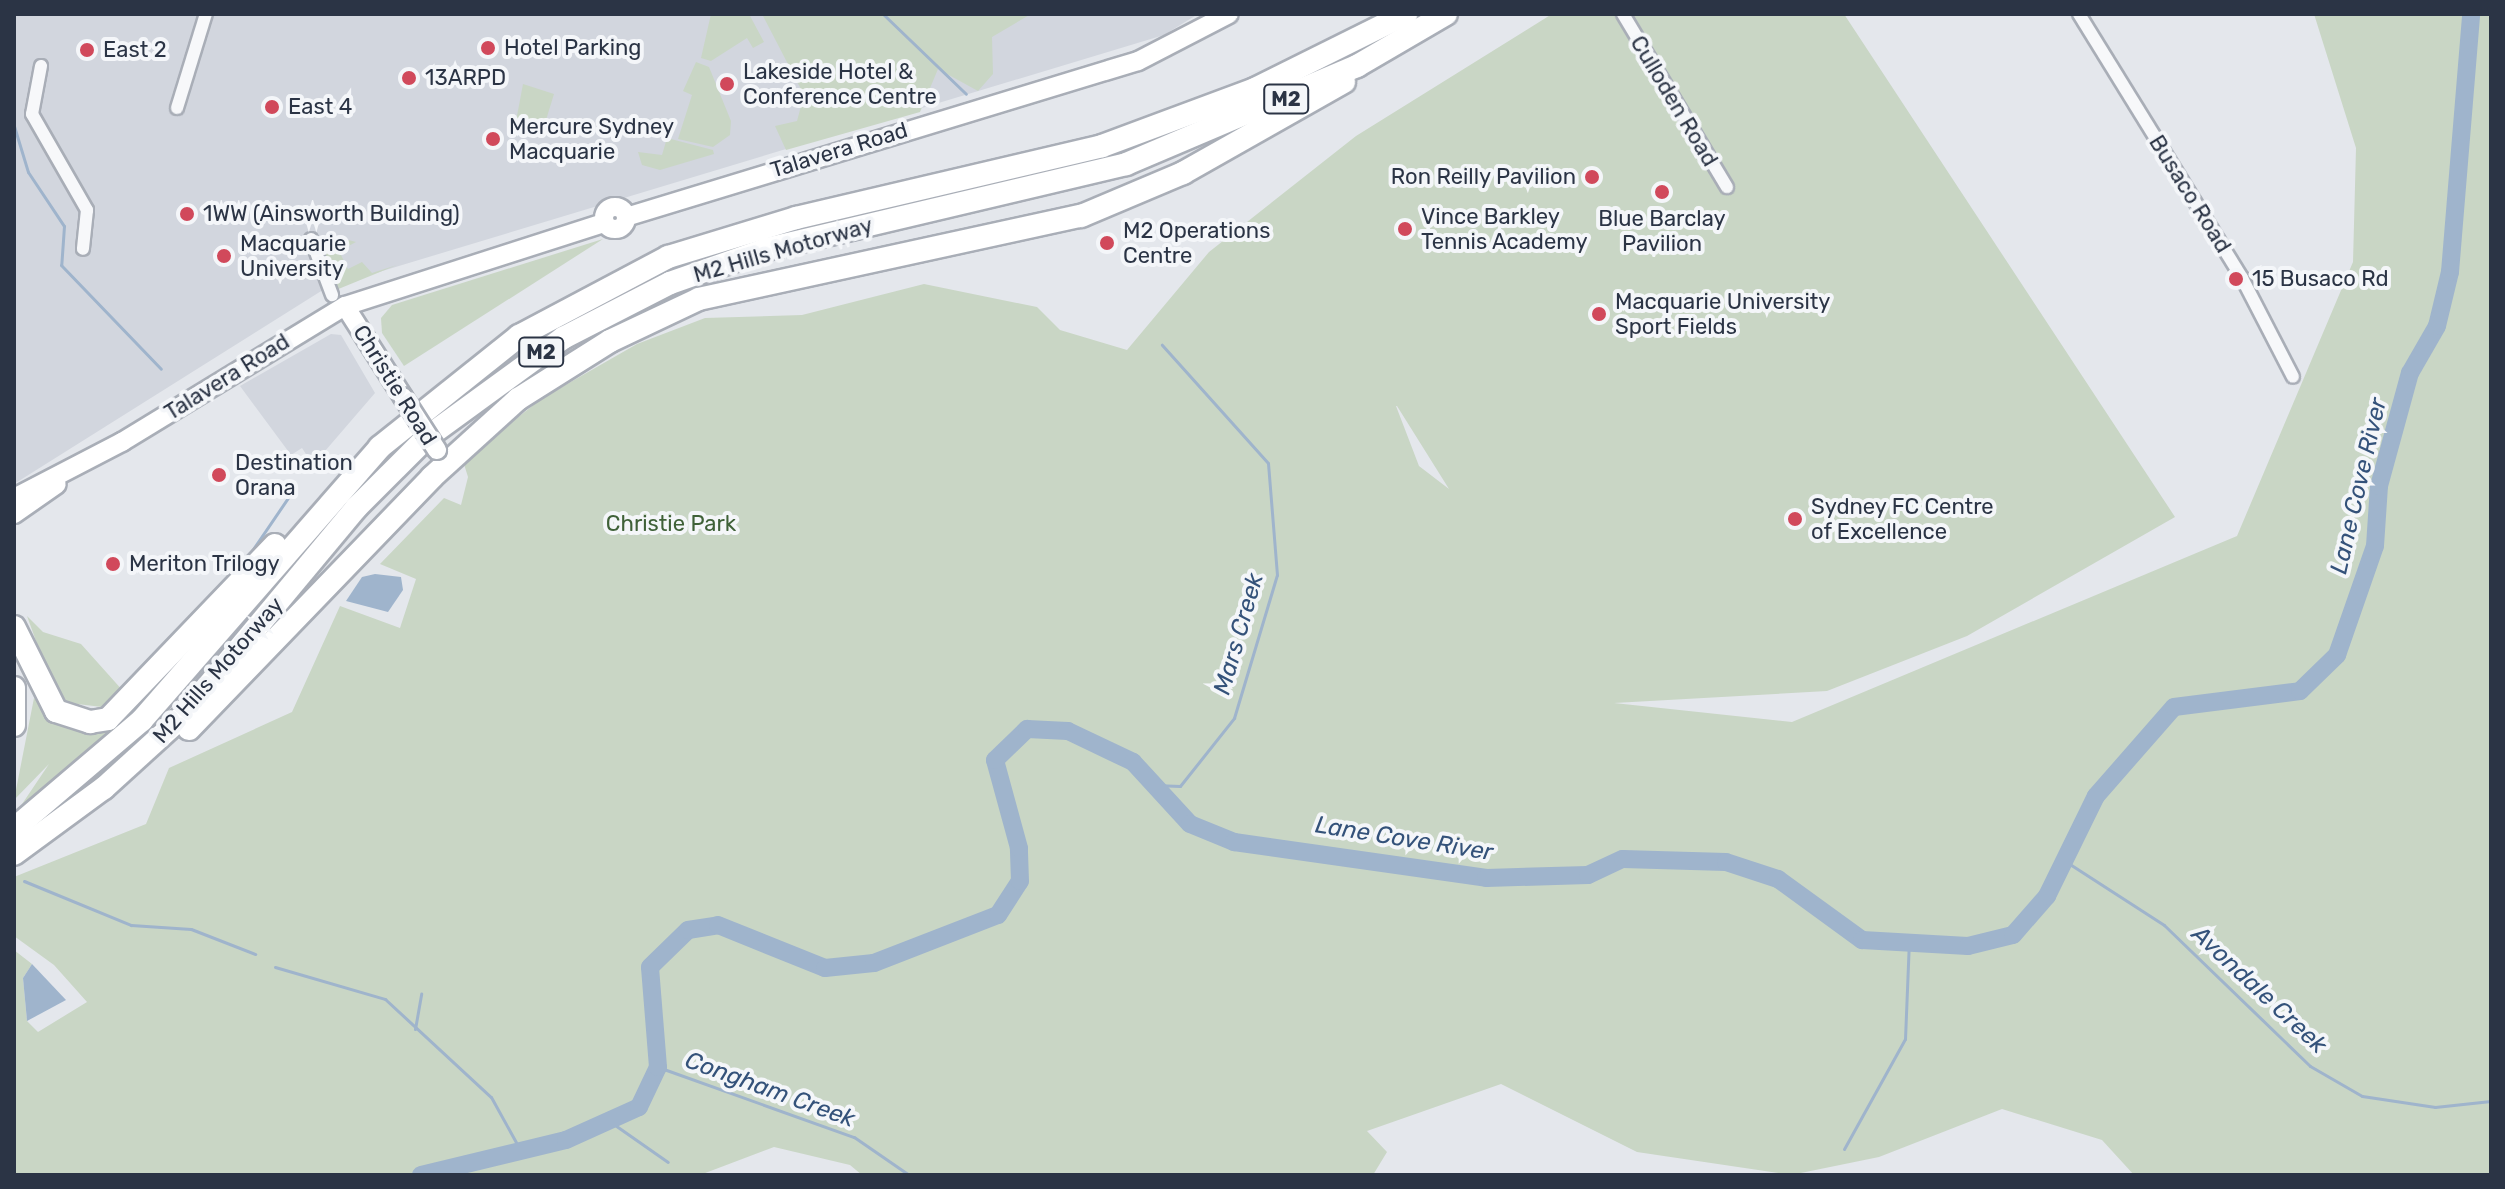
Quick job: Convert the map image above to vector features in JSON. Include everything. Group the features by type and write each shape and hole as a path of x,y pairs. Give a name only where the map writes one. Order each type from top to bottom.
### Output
{"highway":[{"name":"M2 Hills Motorway","path":"19,842 142,720 380,447 464,375 576,304 720,239 1152,130 1255,89 1406,14"},
{"name":"M2 Hills Motorway","path":"19,842 182,717 356,508 426,438 563,338 717,265 1126,164 1357,66 1446,14"},
{"name":"M2","path":"19,842 69,829 142,772 442,457 518,399 663,312 1081,216 1183,173 1335,92 1357,66"},
{"name":"M2","path":"14,627 56,711 90,722 108,719 141,692 385,426 472,356 576,304"},
{"path":"14,688 14,725"}],"street":[{"path":"177,108 206,14"},
{"name":"Talavera Road","path":"14,514 81,466 338,300 604,223 609,208 626,217 1138,61 1229,14"},
{"name":"Culloden Road","path":"1623,14 1727,187"},
{"name":"Busaco Road","path":"2079,14 2242,278 2293,377"},
{"path":"41,66 32,114 87,210 83,249"},
{"path":"311,239 338,300"},
{"name":"Christie Road","path":"338,300 442,457"},
{"name":"Talavera Road","path":"14,498 81,466"}],"shaded area":[{"name":"Macquarie University","path":"14,14 1198,14 1164,35 326,288 14,484"},
{"path":"331,334 341,335 375,393 313,465 302,448 291,455 240,386"}],"green space":[{"path":"711,14 749,14 764,42 753,48 747,38 711,61 701,58"},
{"path":"762,14 1031,14 992,37 993,74 978,91 938,69 920,112 786,150 775,126 797,121 804,95"},
{"name":"Christie Park","path":"1552,14 1844,14 2175,517 1967,636 1827,691 1614,703 1792,722 2237,536 2353,262 2356,148 2314,14 2491,14 2491,1175 2134,1175 2102,1140 2002,1109 1879,1157 1791,1175 1637,1152 1501,1084 1367,1131 1387,1152 1373,1175 862,1175 850,1165 774,1147 700,1175 14,1175 14,950 32,964 23,978 27,1021 38,1032 87,1002 54,965 14,936 14,877 146,824 169,768 292,712 340,606 400,628 416,579 380,564 444,498 461,505 468,477 463,461 541,399 637,344 705,318 802,315 924,284 1037,307 1060,330 1127,350 1209,252 1356,136","holes":["1397,406 1449,489 1419,466"]},
{"path":"696,62 709,67 731,121 730,135 713,147 678,139 692,95 683,91"},
{"path":"523,84 554,94 546,120 513,137"},
{"path":"667,138 713,150 714,154 660,170 642,165 638,152 662,155"},
{"path":"329,235 356,242 339,251 348,269 362,262 372,273 397,265 336,290 317,248"},
{"path":"603,239 404,366 382,333 381,318 392,305"},
{"path":"27,616 43,632 81,644 124,692 102,707 69,703 53,688"},
{"path":"34,698 44,708 114,724 129,717 14,816 49,764 14,800"}],"water":[{"path":"375,574 401,577 403,590 388,612 346,601 362,577"},
{"path":"32,964 66,1000 27,1021 23,978"}],"waterway":[{"name":"Mars Creek","path":"883,14 966,94"},
{"name":"Lane Cove River","path":"421,1175 566,1140 639,1107 658,1067 650,967 688,930 718,925 825,968 874,963 998,915 1020,881 1019,848 995,760 1027,729 1068,731 1133,762 1190,824 1234,842 1486,878 1588,875 1623,859 1726,862 1778,879 1862,940 1968,946 2013,935 2047,896 2096,796 2174,707 2300,691 2337,655 2375,546 2379,486 2410,373 2437,326 2450,272 2471,14"},
{"path":"14,126 28,172 64,226 61,265 161,369"},
{"name":"Mars Creek","path":"1154,785 1180,786 1234,718 1277,575 1268,463 1162,345"},
{"path":"251,552 292,492"},
{"name":"Avondale Creek","path":"2065,861 2164,925 2310,1066 2362,1096 2435,1107 2491,1101"},
{"path":"24,881 131,925 191,929 255,954"},
{"path":"1844,1149 1905,1039 1909,941"},
{"path":"275,967 385,999 491,1097 518,1146"},
{"path":"415,1029 421,994"},
{"name":"Congham Creek","path":"658,1067 854,1137 909,1175"},
{"path":"612,1123 668,1162"}],"place":[{"name":"Hotel Parking","path":"488,48"},
{"name":"East 2","path":"87,50"},
{"name":"13ARPD","path":"409,78"},
{"name":"Lakeside Hotel & Conference Centre","path":"727,84"},
{"name":"East 4","path":"272,107"},
{"name":"Mercure Sydney Macquarie","path":"493,139"},
{"name":"Ron Reilly Pavilion","path":"1592,177"},
{"name":"Blue Barclay Pavilion","path":"1662,192"},
{"name":"1WW (Ainsworth Building)","path":"187,214"},
{"name":"Vince Barkley Tennis Academy","path":"1405,229"},
{"name":"M2 Operations Centre","path":"1107,243"},
{"name":"Macquarie University","path":"224,256"},
{"name":"15 Busaco Rd","path":"2236,279"},
{"name":"Macquarie University Sport Fields","path":"1599,314"},
{"name":"Destination Orana","path":"219,475"},
{"name":"Sydney FC Centre of Excellence","path":"1795,519"},
{"name":"Meriton Trilogy","path":"113,564"}]}
